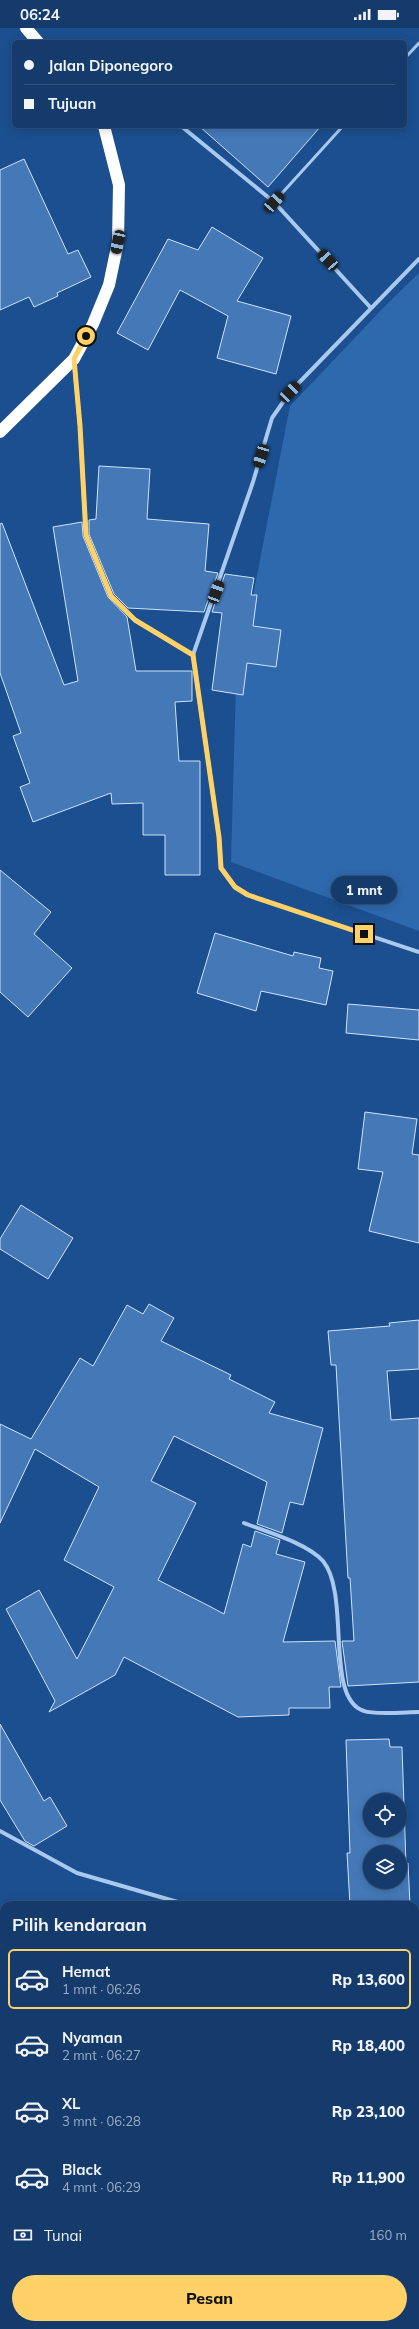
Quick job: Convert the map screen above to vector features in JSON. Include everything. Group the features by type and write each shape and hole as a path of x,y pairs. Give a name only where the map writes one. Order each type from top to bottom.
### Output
{"highway":[{"path":"26,28 36,40"},
{"path":"0,432 74,359 93,324 109,284 118,242 119,185 105,128"}],"street":[{"path":"183,128 274,202 370,307"},
{"path":"419,259 370,307 290,392 272,418 251,489 193,655 218,829 221,868 228,880 248,895 419,952"},
{"path":"74,359 80,426 86,535 111,596 135,620 193,655"},
{"path":"244,1523 311,1550 323,1561 331,1572 337,1593 342,1680 347,1695 354,1704 364,1711 419,1712"},
{"path":"0,1832 77,1873 174,1901"}],"lane":[{"path":"407,56 419,42"},
{"path":"274,202 341,128"}],"shaded area":[{"path":"419,273 419,931 231,862 236,683 290,406 386,305"}],"building":[{"path":"201,128 319,128 268,187"},
{"path":"24,159 68,254 78,250 91,277 57,293 58,296 34,307 29,297 0,310 0,170"},
{"path":"212,227 263,258 237,301 291,316 276,374 217,358 228,316 180,290 148,350 117,333 168,239 198,250"},
{"path":"99,466 150,469 147,519 209,524 205,571 218,573 204,612 128,608 114,594 89,534 89,520 96,519"},
{"path":"82,522 83,536 108,597 127,617 136,671 192,671 192,701 175,702 179,761 200,761 200,875 165,875 165,835 143,835 143,803 112,804 111,793 33,822 20,787 30,783 13,736 21,733 0,673 0,524 2,523 64,685 78,681 53,527"},
{"path":"225,574 254,578 251,595 257,595 253,626 281,630 276,667 247,663 243,695 212,690 222,613 212,612"},
{"path":"0,870 51,912 34,934 72,968 28,1017 0,992"},
{"path":"215,933 293,956 294,952 321,958 319,968 333,971 326,1005 261,991 256,1011 197,993"},
{"path":"348,1004 419,1010 419,1040 346,1033"},
{"path":"365,1112 417,1119 412,1154 419,1155 419,1243 369,1231 383,1172 358,1169"},
{"path":"21,1205 73,1238 48,1279 0,1249 0,1239"},
{"path":"149,1304 174,1318 161,1341 231,1375 229,1379 275,1402 269,1413 323,1428 303,1505 290,1502 282,1533 257,1524 267,1482 174,1436 151,1481 196,1503 158,1580 224,1614 243,1544 251,1547 255,1531 280,1540 276,1554 305,1562 283,1642 335,1641 341,1687 329,1687 330,1708 289,1708 289,1715 238,1717 124,1657 115,1675 49,1712 55,1701 6,1609 39,1590 77,1659 114,1587 64,1560 99,1487 35,1449 0,1523 0,1424 31,1439 80,1358 93,1366 127,1305 143,1314"},
{"path":"419,1320 419,1369 387,1371 391,1420 419,1418 419,1682 348,1686 342,1641 354,1641 350,1578 348,1578 336,1365 331,1365 328,1331 390,1326 389,1323"},
{"path":"0,1724 44,1801 50,1797 67,1826 34,1846 25,1841 0,1800"},
{"path":"389,1739 390,1747 402,1747 404,1793 363,1793 363,1837 405,1837 405,1845 363,1845 363,1889 407,1889 408,1863 410,1901 350,1901 347,1853 350,1853 346,1740"}],"route":[{"path":"86,336 74,359 80,426 86,535 111,596 135,620 193,655 219,837 221,868 228,880 235,887 248,895 364,934"}]}
